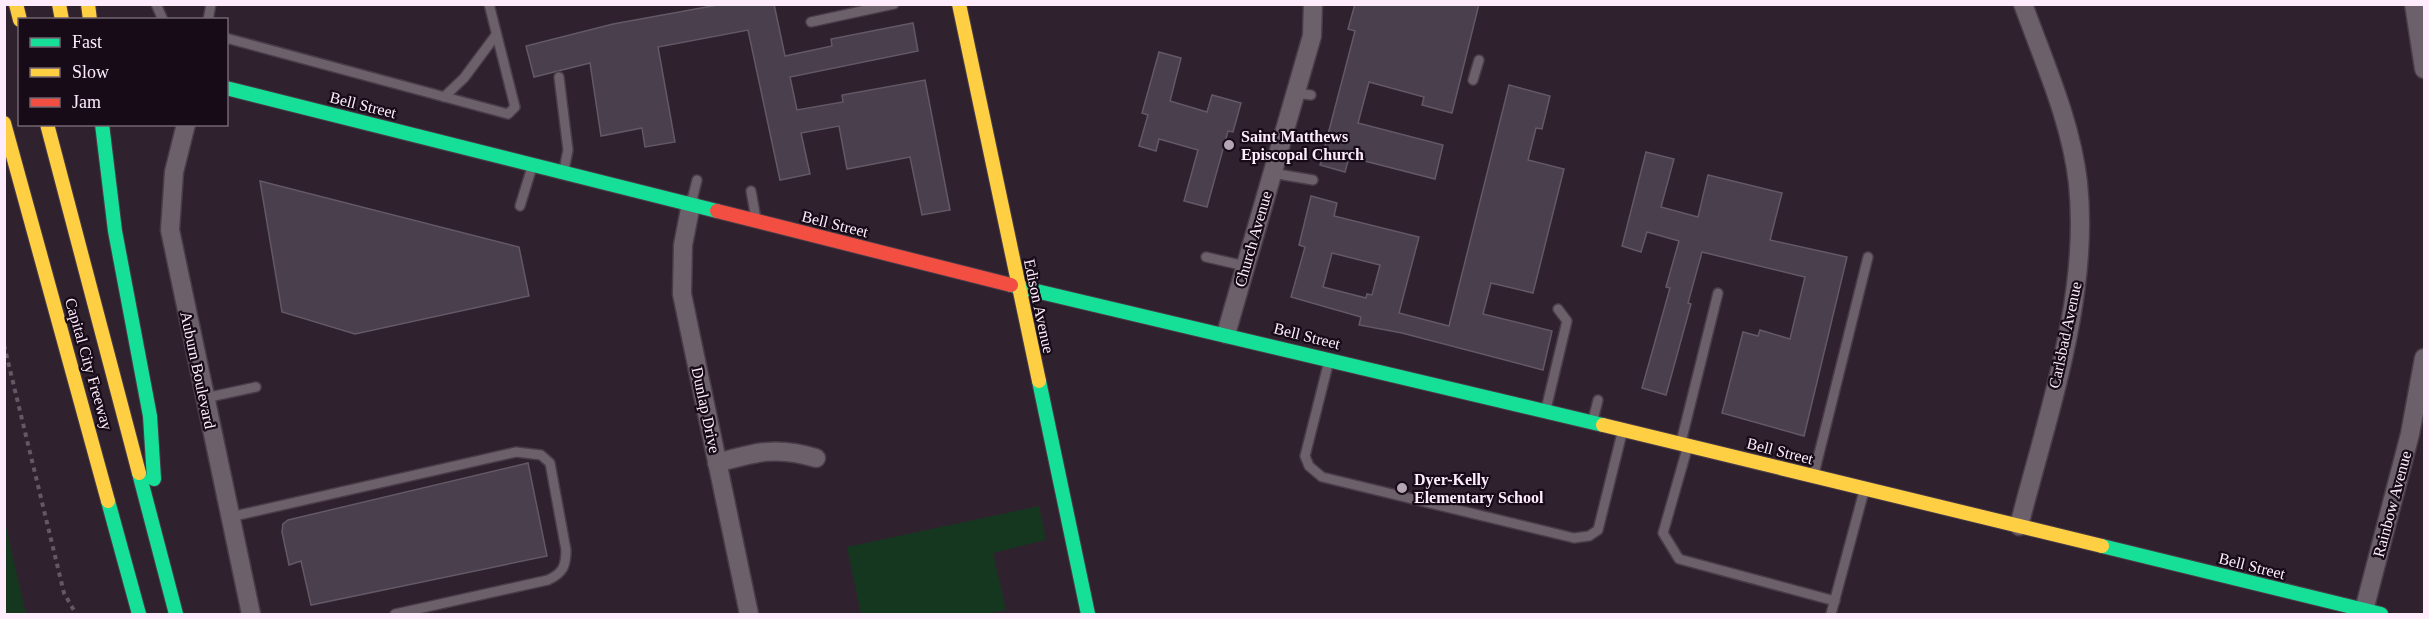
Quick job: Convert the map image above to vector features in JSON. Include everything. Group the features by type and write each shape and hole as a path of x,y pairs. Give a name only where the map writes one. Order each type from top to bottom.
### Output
{"main road":[{"path":"89,4 97,18"},
{"name":"Edison Avenue","path":"959,4 1088,615"},
{"name":"Bell Street","path":"228,89 1018,287 1226,334 2369,613"},
{"name":"Capital City Freeway","path":"4,123 139,615"},
{"name":"Capital City Freeway","path":"48,126 176,615"},
{"path":"104,129 115,231 150,416 156,537"}],"street":[{"name":"Church Avenue","path":"1226,334 1272,173 1303,94 1312,36 1313,4"},
{"name":"Carlsbad Avenue","path":"2019,526 2075,304 2080,263 2081,222 2078,181 2070,140 2023,4"},
{"path":"2414,4 2424,69"},
{"name":"Auburn Boulevard","path":"186,126 174,172 170,230 251,615"},
{"name":"Dunlap Drive","path":"691,204 683,245 682,294 749,615"},
{"name":"Rainbow Avenue","path":"2369,613 2410,434 2424,358"},
{"path":"717,463 775,450 793,451 816,458"}],"lane":[{"path":"156,4 162,18"},
{"path":"228,39 508,114 514,107 489,4"},
{"path":"811,22 894,4"},
{"path":"444,97 464,78 496,35"},
{"path":"1473,80 1479,60"},
{"path":"559,77 568,150 563,172"},
{"path":"520,206 533,165"},
{"path":"1272,173 1313,180"},
{"path":"691,204 697,180"},
{"path":"751,191 757,221"},
{"path":"1206,256 1245,266"},
{"path":"1813,476 1868,257"},
{"path":"1718,293 1663,533 1679,560 1834,601"},
{"path":"1545,411 1567,321 1558,309"},
{"path":"1329,359 1305,456 1309,466 1322,477 1574,538 1589,536 1598,530 1623,430"},
{"path":"205,398 256,387"},
{"path":"1593,423 1598,400"},
{"path":"230,517 516,452 541,455 550,463 566,550 566,564 560,574 548,580 395,615"},
{"path":"1831,615 1865,489"}],"path":[{"path":"4,345 64,593 76,615"}],"green space":[{"path":"1039,506 1046,540 993,553 1006,610 986,614 861,614 847,547"},
{"path":"4,519 26,614 5,614"}],"building":[{"path":"723,4 774,4 785,56 832,46 831,39 913,23 918,51 790,77 797,110 843,102 842,95 925,80 950,210 922,215 910,157 847,169 839,126 801,133 810,174 780,180 748,30 658,47 675,142 645,147 642,128 601,136 590,63 534,77 526,46 613,24"},
{"path":"1355,4 1479,4 1452,113 1422,105 1424,97 1369,82 1358,123 1443,145 1435,179 1349,157 1345,172 1320,165 1355,31 1348,29"},
{"path":"1159,52 1181,58 1170,101 1207,112 1212,95 1241,103 1233,132 1228,131 1207,207 1184,201 1198,150 1159,139 1156,151 1139,146 1148,115 1142,113"},
{"path":"1509,85 1550,96 1542,129 1536,128 1528,160 1564,169 1533,293 1491,283 1483,314 1552,331 1543,370 1402,333 1359,325 1361,317 1291,297 1305,247 1299,245 1311,196 1337,203 1334,216 1419,237 1399,313 1449,326","holes":["1332,253 1380,265 1372,295 1367,294 1366,298 1323,287"]},
{"path":"1646,152 1674,159 1661,207 1698,217 1708,175 1782,193 1770,240 1847,257 1804,436 1722,413 1743,332 1758,336 1760,330 1790,339 1805,277 1702,252 1688,303 1691,304 1666,395 1642,388 1670,288 1666,287 1679,241 1647,232 1641,252 1622,246"},
{"path":"260,181 519,247 529,296 355,334 282,312"},
{"path":"528,463 547,556 311,605 301,561 289,565 282,532 283,524 288,520"}],"traffic: fast":[{"path":"228,89 717,211"},
{"path":"102,126 115,231 150,416 154,479"},
{"path":"1011,285 1603,425"},
{"path":"1039,381 1088,614"},
{"path":"139,473 176,614"},
{"path":"108,501 139,614"},
{"path":"2102,546 2381,614"}],"traffic: slow":[{"path":"16,4 20,18"},
{"path":"59,4 62,18"},
{"path":"88,4 90,18"},
{"path":"959,4 1039,381"},
{"path":"4,123 108,501"},
{"path":"48,126 139,473"},
{"path":"1603,425 2102,546"}],"traffic: jam":[{"path":"717,211 1011,285"}],"place":[{"name":"Saint Matthews Episcopal Church","path":"1229,145"},
{"name":"Dyer-Kelly Elementary School","path":"1402,488"}]}
